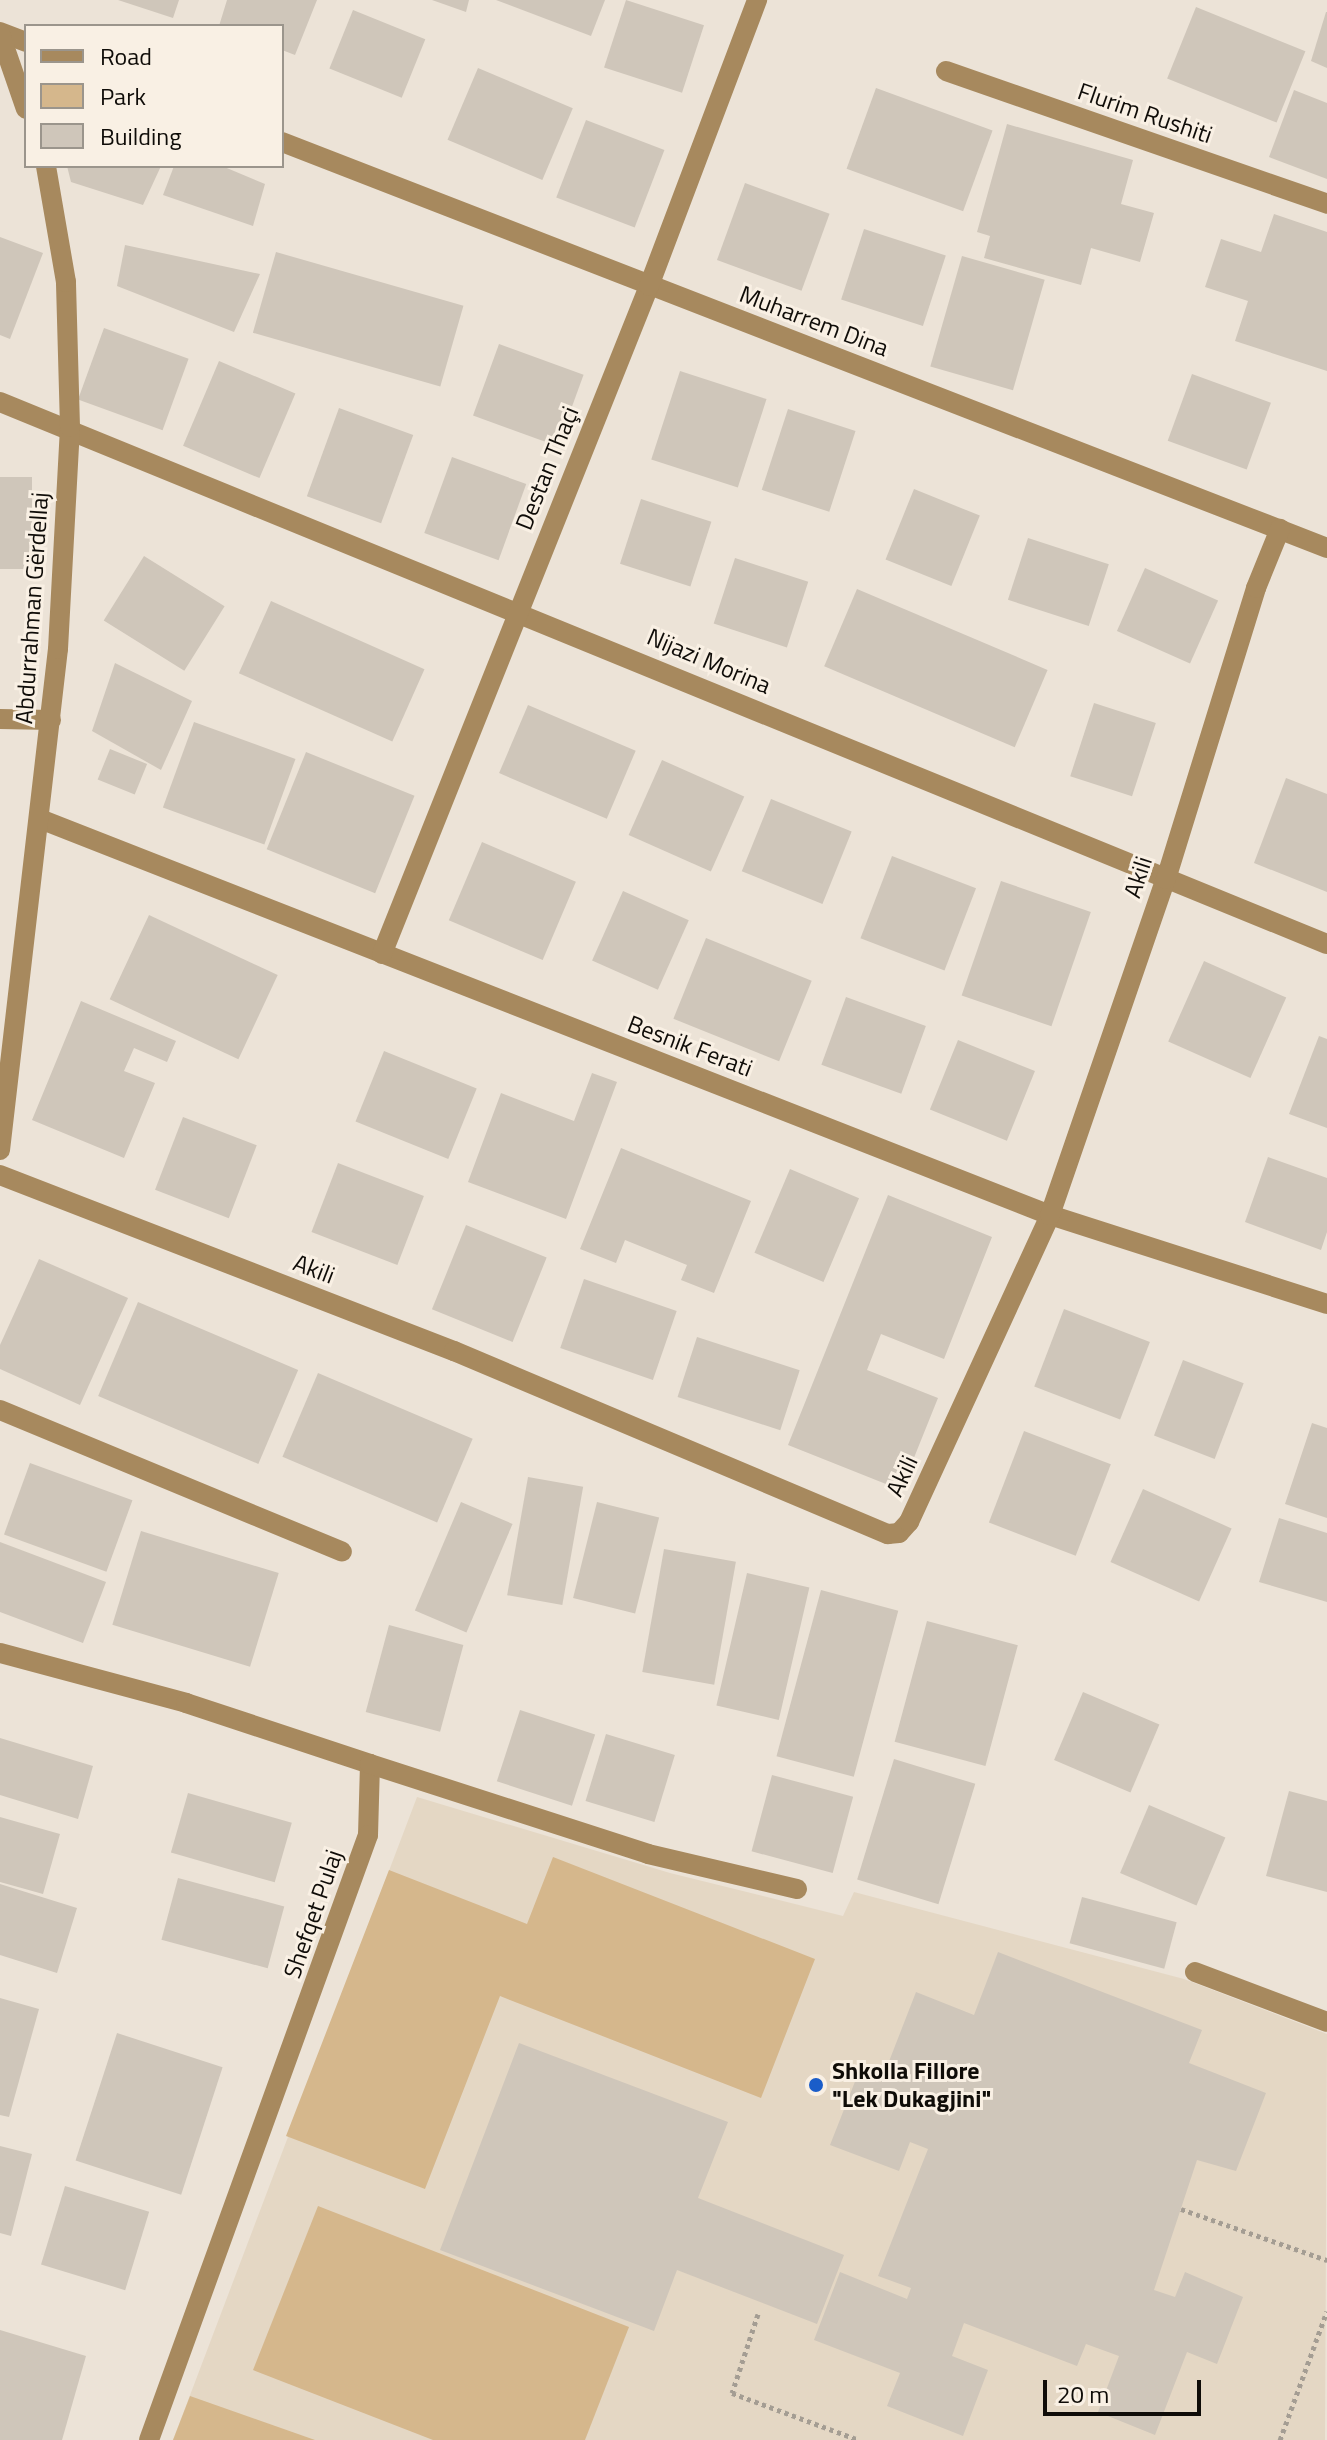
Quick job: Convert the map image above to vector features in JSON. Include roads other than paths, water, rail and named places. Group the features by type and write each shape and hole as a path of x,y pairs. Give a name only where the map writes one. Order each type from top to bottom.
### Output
{"street":[{"name":"Destan Thaçi","path":"382,954 649,286 757,0"},
{"path":"0,33 24,41"},
{"path":"0,33 24,103"},
{"name":"Flurim Rushiti","path":"946,71 1327,204"},
{"name":"Muharrem Dina","path":"284,143 1327,548"},
{"name":"Abdurrahman Gërdellaj","path":"0,1150 51,720 70,427 66,282 46,168"},
{"name":"Nijazi Morina","path":"0,402 70,427 1327,944"},
{"name":"Akili","path":"0,1175 454,1351 888,1534 899,1533 909,1522 1050,1215 1166,879 1256,588 1280,529"},
{"path":"0,719 51,720"},
{"name":"Besnik Ferati","path":"40,819 1050,1215 1327,1304"},
{"path":"0,1410 342,1552"},
{"path":"0,1653 186,1703 648,1854 797,1889"},
{"name":"Shefqet Pulaj","path":"149,2440 368,1835 370,1764"},
{"path":"1195,1972 1327,2022"}],"place":[{"name":"Shkolla Fillore \"Lek Dukagjini\"","path":"816,2085"}]}
